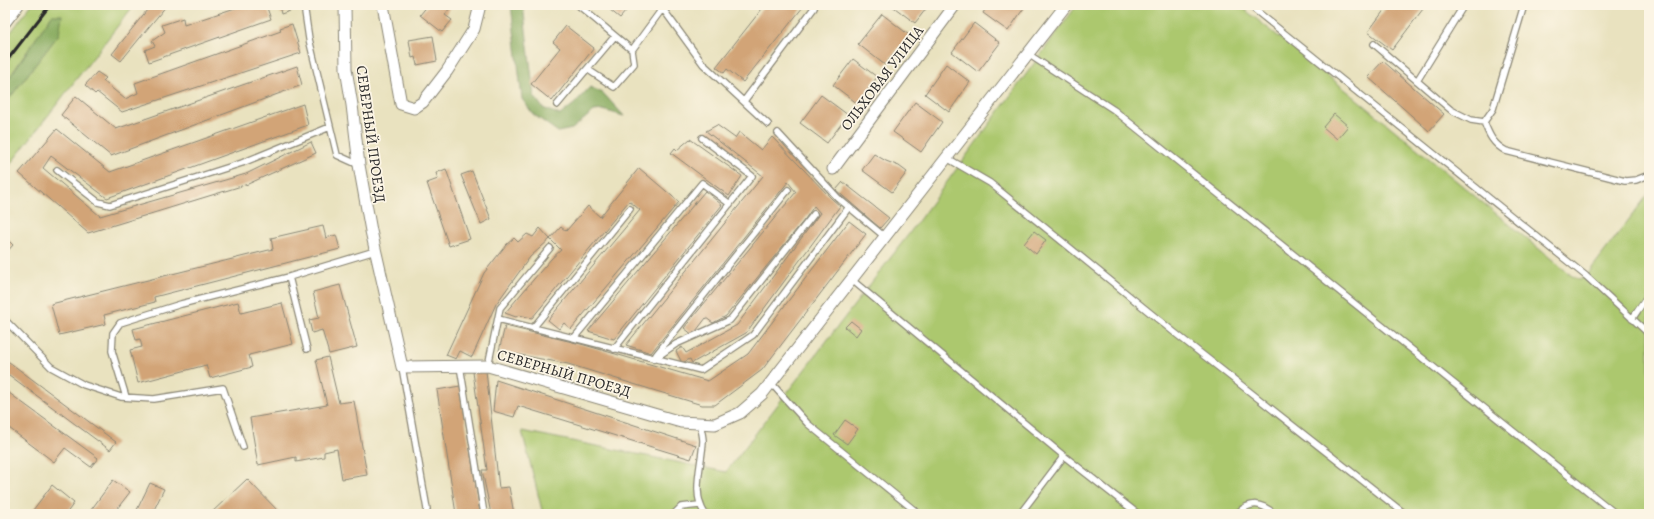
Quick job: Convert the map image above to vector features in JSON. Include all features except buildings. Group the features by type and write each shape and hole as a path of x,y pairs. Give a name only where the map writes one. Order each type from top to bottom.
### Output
{"street":[{"path":"5,22 18,5"},
{"name":"СЕВЕРНЫЙ ПРОЕЗД","path":"345,5 346,69 359,165 375,251 402,366 488,366 681,422 715,424 740,413 762,394 1066,5"},
{"path":"383,5 401,104 414,108 423,102 447,71 474,29 480,5"},
{"name":"ОЛЬХОВАЯ УЛИЦА","path":"833,169 955,5"}],"lane":[{"path":"306,5 309,39 337,155 359,165"},
{"path":"578,5 632,50 634,64 614,87 587,69"},
{"path":"1249,5 1586,276 1649,334"},
{"path":"1417,81 1464,5"},
{"path":"1484,122 1493,109 1524,5"},
{"path":"632,50 664,7 703,64 768,124"},
{"path":"744,101 814,8"},
{"path":"557,105 615,36"},
{"path":"1374,44 1451,110 1471,120 1484,122"},
{"path":"1028,54 1114,110 1616,514"},
{"path":"1484,122 1489,136 1497,146 1506,151 1625,181 1636,180 1649,175"},
{"path":"57,170 98,202 110,205 242,163 330,127"},
{"path":"778,133 838,198 883,240"},
{"path":"614,349 752,176 702,138"},
{"path":"947,158 990,183 1175,333 1405,514"},
{"path":"574,338 702,183 730,204"},
{"path":"654,358 788,190"},
{"path":"498,319 701,370 752,336 849,207"},
{"path":"533,328 630,209"},
{"path":"654,358 676,344 730,320 814,214"},
{"path":"488,366 500,308 550,248"},
{"path":"126,397 112,351 113,333 120,323 181,304 289,277 375,251"},
{"path":"289,277 308,349"},
{"path":"852,280 1064,456 1138,514"},
{"path":"1632,319 1649,294"},
{"path":"5,320 51,367 84,385 126,397 154,400 223,388 242,447"},
{"path":"402,366 427,509 426,514"},
{"path":"460,366 484,514"},
{"path":"771,383 808,424 919,514"},
{"path":"700,423 703,440 699,471 699,505 705,514"},
{"path":"1020,514 1064,456"},
{"path":"1236,514 1248,505 1256,504 1268,508 1275,514"},
{"path":"674,514 681,507 699,505"}],"green space":[{"path":"31,5 134,5 5,171 5,104 59,34 52,15 5,84 5,40"},
{"path":"511,5 523,5 534,96 543,108 560,115 574,104 590,87 603,93 624,116 603,110 594,111 572,129 558,132 533,114 522,99"},
{"path":"1077,5 1239,5 1347,91 1572,276 1580,280 1586,276 1649,193 1649,514 543,514 522,431 726,472 908,235"},
{"path":"52,15 62,15 59,34 5,104 5,84"}],"railway":[{"path":"5,63 50,5"}]}
